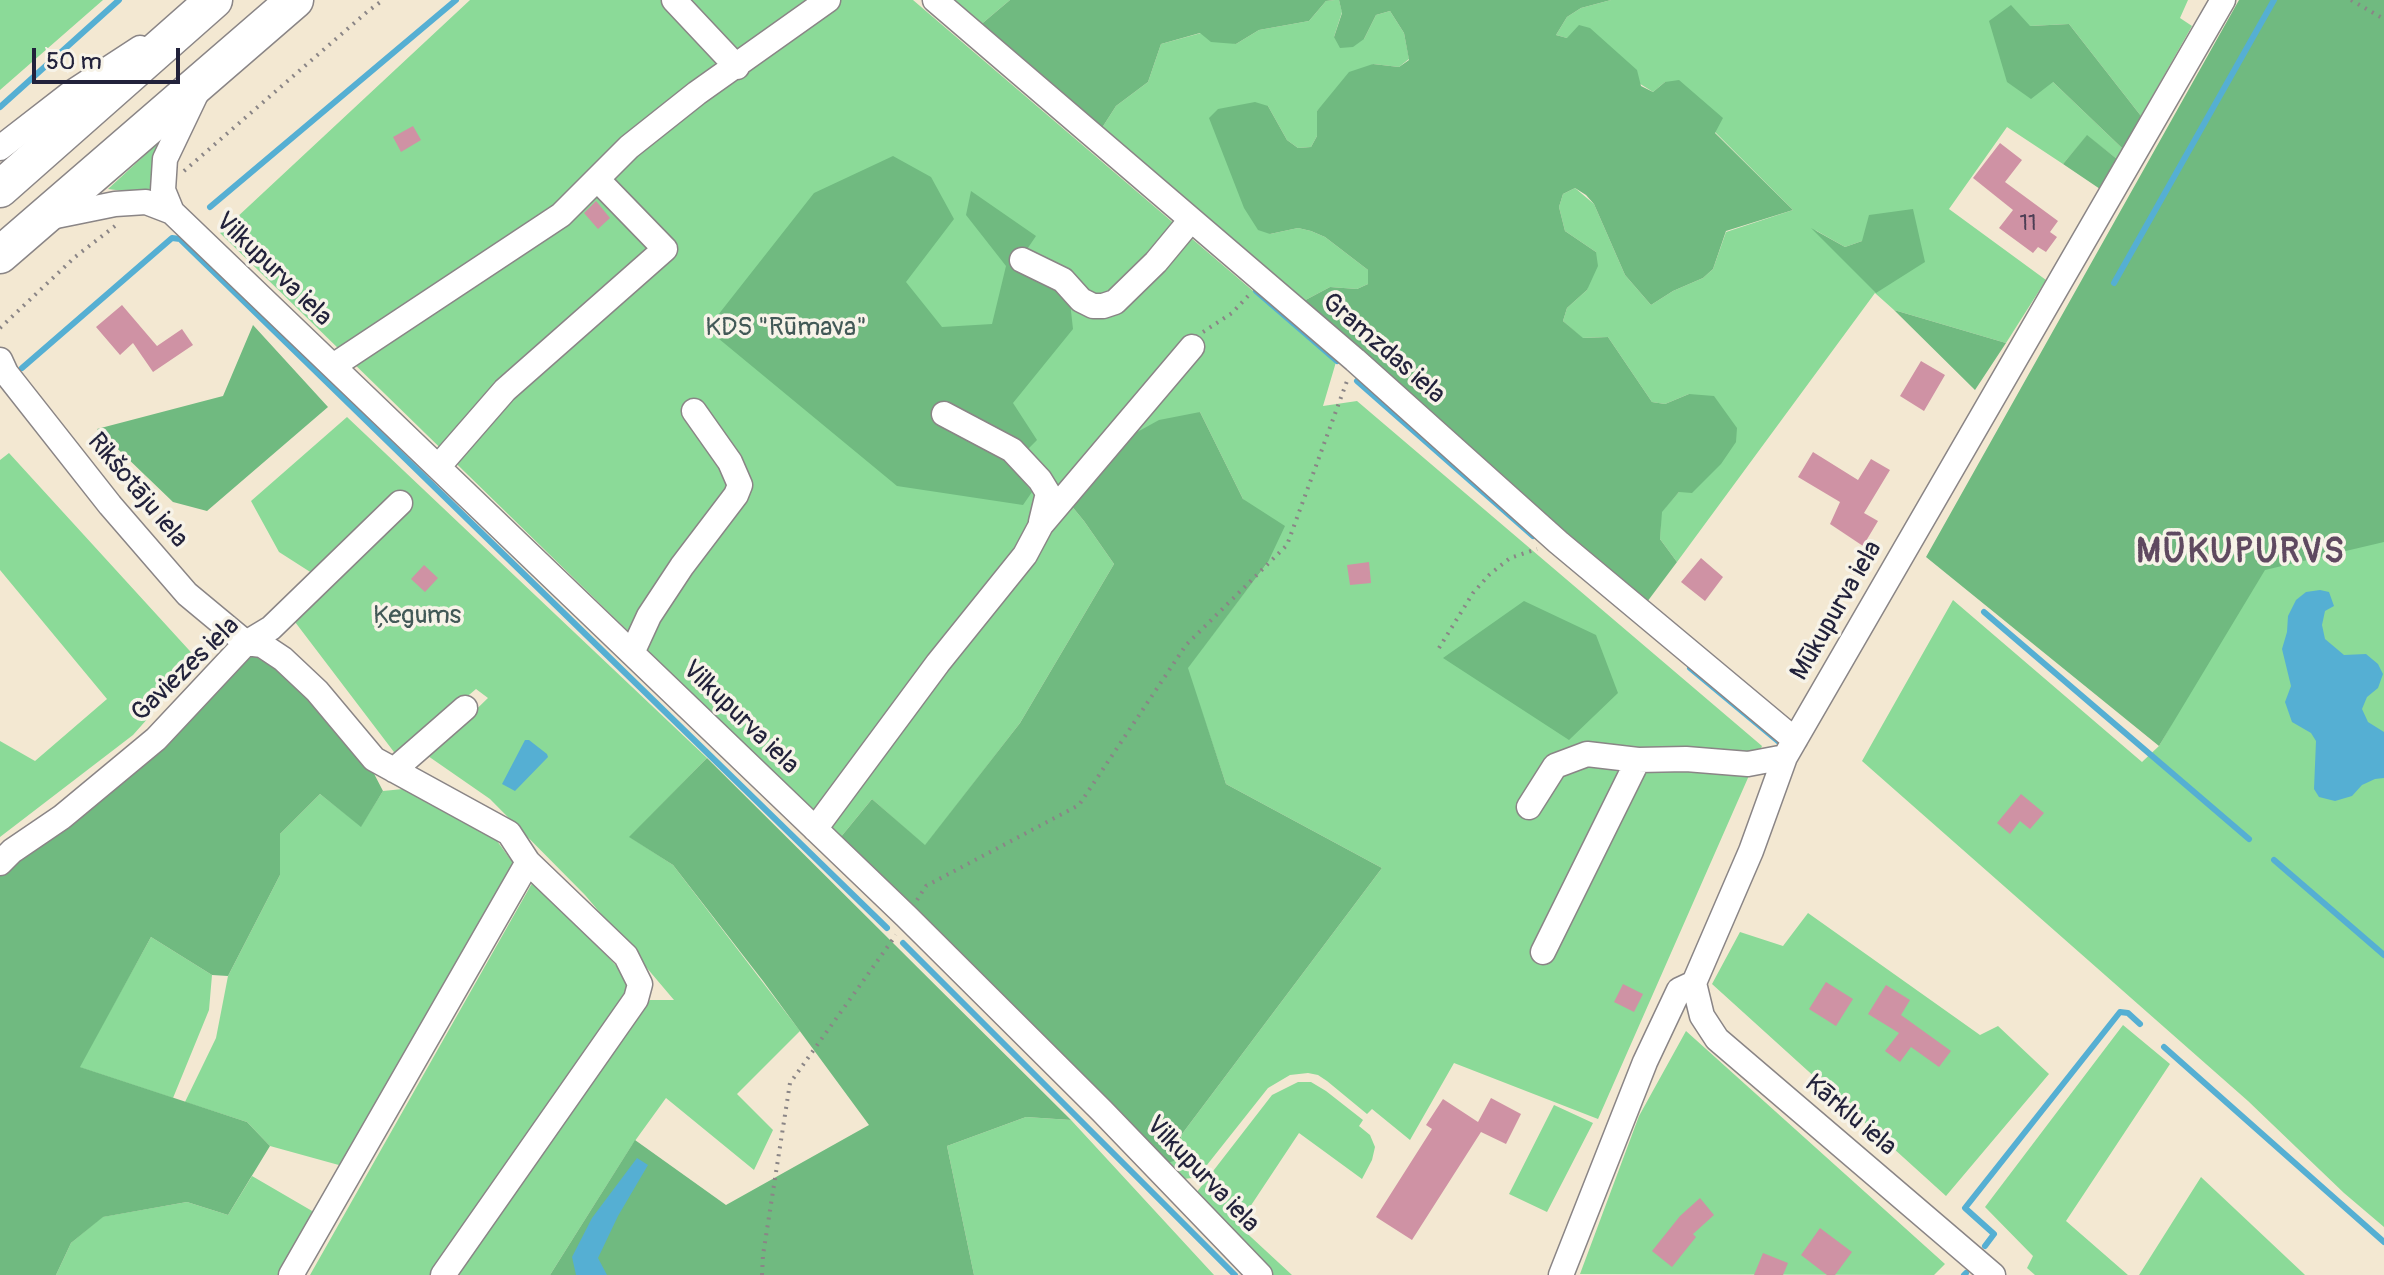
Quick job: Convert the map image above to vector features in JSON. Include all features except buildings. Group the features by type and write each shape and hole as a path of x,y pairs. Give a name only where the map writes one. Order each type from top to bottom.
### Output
{"highway":[{"path":"0,255 295,0"},
{"path":"0,189 207,6"}],"street":[{"path":"674,0 737,67"},
{"path":"333,366 561,215 629,147 697,93 828,0"},
{"name":"Gramzdas iela","path":"935,0 1355,360 1790,748"},
{"name":"Mūkupurva iela","path":"1561,1275 1645,1062 1679,990 1694,983 1751,851 1790,748 2223,0"},
{"path":"0,148 71,93 207,6"},
{"path":"42,219 115,204 160,201 165,159 205,76"},
{"path":"438,467 505,390 665,249 597,179"},
{"name":"Vilkupurva iela","path":"160,201 906,916 1102,1111 1260,1275"},
{"path":"1022,260 1063,280 1081,300 1093,306 1103,306 1115,302 1156,262 1190,221"},
{"path":"815,829 938,663 1025,555 1041,525 1192,347"},
{"name":"Rikšotāju iela","path":"0,360 6,373 129,527 187,594 246,643 262,645 283,659 317,691 374,759 509,833 528,862 626,956 640,984 636,999 443,1275"},
{"path":"632,653 649,616 736,495 740,485 730,462 694,411"},
{"path":"944,414 1012,450 1040,480 1048,493 1041,525"},
{"name":"Gaviezes iela","path":"0,863 146,748 246,643 271,628 400,503"},
{"path":"394,770 465,708"},
{"path":"1529,807 1555,766 1575,756 1598,753 1638,760 1686,759 1748,764 1790,748"},
{"path":"1543,952 1638,760"},
{"path":"291,1275 528,862"},
{"name":"Kārklu iela","path":"1694,983 1702,1016 1717,1039 1993,1275"}],"path":[{"path":"0,328 75,257 160,201 383,0"},
{"path":"2351,0 2384,19"},
{"path":"1192,347 1204,330 1232,313 1262,282"},
{"path":"906,916 926,886 1079,805 1186,645 1287,545 1355,360"},
{"path":"1439,648 1473,593 1489,575 1510,558 1558,542"},
{"path":"762,1275 790,1083 889,943"}],"green space":[{"path":"0,0 103,0 0,90"},
{"name":"KDS \"Rūmava\"","path":"470,0 913,0 1336,362 1323,406 1357,401 1762,746 1598,1119 1454,1063 1410,1140 1372,1109 1367,1114 1327,1081 1308,1073 1290,1075 1268,1088 1203,1170 1192,1178 1183,1179 1158,1161 1177,1156 1182,1134 1382,868 1226,784 1187,668 1268,562 1243,499 1200,412 1065,498 1114,564 1020,723 925,846 872,799 840,838 220,233"},
{"path":"947,0 1010,0 978,27"},
{"path":"1010,0 1335,0 1326,1 1309,21 1259,30 1236,44 1211,42 1200,33 1161,44 1148,82 1116,106 1100,131 978,27"},
{"path":"1339,0 1342,12 1334,37 1364,39 1376,15 1390,11 1404,33 1409,59 1399,67 1373,64 1317,111 1317,136 1311,147 1298,148 1287,140 1268,106 1210,118 1270,234 1298,228 1311,231 1325,237 1368,270 1368,284 1357,289 1330,287 1298,304 1100,131 1116,106 1148,82 1161,44 1201,33 1236,44 1259,30 1309,21 1326,1"},
{"path":"1339,0 1611,0 1581,8 1567,17 1556,35 1567,38 1579,25 1590,28 1637,70 1641,86 1653,92 1665,82 1679,80 1723,118 1715,133 1793,210 1726,231 1713,269 1703,278 1651,305 1625,275 1594,204 1575,188 1563,194 1559,207 1565,231 1596,252 1598,266 1587,290 1567,308 1563,321 1583,338 1608,337 1652,402 1665,404 1689,394 1714,396 1737,428 1736,442 1721,464 1692,493 1679,492 1662,512 1660,539 1677,562 1647,602 1298,304 1330,287 1357,289 1368,284 1368,270 1325,237 1311,231 1298,228 1270,234 1258,230 1244,208 1209,118 1218,109 1255,102 1268,106 1287,140 1298,148 1311,147 1317,136 1317,111 1349,72 1373,64 1399,67 1409,60 1404,33 1390,11 1376,15 1364,39 1353,47 1340,48 1334,37 1342,13"},
{"path":"1611,0 2188,0 2180,18 2192,26 2141,116 2069,24 2030,26 2053,82 2123,149 2117,159 2087,136 2063,164 2007,127 1949,209 2046,280 2006,343 1894,310 1875,293 1677,562 1660,539 1661,512 1679,492 1689,394 1665,404 1652,402 1608,337 1582,338 1563,321 1567,308 1587,290 1596,252 1565,231 1559,207 1563,194 1575,188 1594,204 1625,275 1651,305 1703,278 1713,269 1726,232 1793,210 1665,82 1653,92 1567,38 1556,35 1567,17 1581,8","holes":["1815,230 1845,247 1862,241 1876,292"]},
{"path":"2239,0 2384,0 2384,542 2265,570 2159,746 1926,557"},
{"path":"2011,5 2030,26 2069,24 2141,116 2123,149 2053,82 2031,99 2007,82 1989,21"},
{"path":"2384,8 2384,1227 2248,1101 1862,761 1953,600 2142,762 2159,746 2170,727"},
{"path":"2087,135 2117,159 2100,189 2063,164"},
{"path":"158,143 160,148 154,188 147,194 108,189"},
{"path":"893,156 931,177 954,219 906,282 942,327 992,324 1006,266 966,215 971,191 1036,236 1017,264 1068,284 1073,329 1013,403 1037,440 1025,452 1003,456 1032,492 1023,505 897,486 707,329 814,193"},
{"path":"1913,209 1925,262 1876,293 1811,228 1845,247 1862,241 1869,215"},
{"path":"1894,310 2006,343 1975,390"},
{"path":"253,325 328,407 207,511 173,502 97,429 223,396"},
{"path":"1200,412 1243,499 1285,526 1268,562 1188,668 1226,784 1382,868 1182,1134 1174,1161 1167,1163 840,838 872,799 925,845 1020,723 1114,564 1065,498 1110,447 1159,420"},
{"name":"Ķegums","path":"347,417 707,758 630,837 673,865 800,1031 737,1094 773,1130 754,1170 666,1098 632,1145 550,1275 455,1275 650,1000 674,1000 585,895 490,799 428,756 488,698 476,689 397,756 292,618 329,584 279,552 251,501"},
{"path":"9,453 199,661 133,735 0,837 0,741 35,761 107,699 0,570 0,460"},
{"path":"1524,601 1596,635 1618,693 1569,740 1443,658"},
{"path":"253,655 294,680 369,764 383,791 361,827 320,794 280,834 280,875 228,976 212,975 151,937 80,1067 247,1122 270,1146 228,1215 187,1202 103,1217 71,1243 56,1275 0,1275 0,876"},
{"path":"707,758 1071,1120 1026,1117 947,1146 974,1275 550,1275 635,1140 726,1205 869,1125 673,865 629,837"},
{"path":"413,788 492,834 516,867 346,1167 270,1146 247,1122 185,1102 216,1038 228,976 280,875 280,834 320,794 361,826 383,791"},
{"path":"535,878 634,985 432,1275 310,1275"},
{"path":"1808,913 1980,1035 1998,1026 2049,1074 1946,1196 1712,984 1740,932 1783,946"},
{"path":"151,937 212,975 209,1010 173,1098 79,1067"},
{"path":"2123,1025 2170,1064 2066,1221 2128,1275 2035,1275 2027,1268 2033,1256 1985,1207"},
{"path":"1686,1031 1945,1264 1934,1275 1580,1274 1639,1116"},
{"path":"1298,1082 1311,1082 1363,1120 1359,1126 1370,1135 1375,1147 1362,1179 1299,1133 1238,1225 1292,1275 1270,1275 1193,1197 1272,1095"},
{"path":"1554,1105 1593,1123 1547,1212 1509,1194"},
{"path":"1026,1117 1071,1120 1214,1275 974,1275 947,1146"},
{"path":"252,1176 319,1215 283,1275 56,1275 71,1243 102,1217 187,1202 228,1215"},
{"path":"2201,1177 2303,1273 2305,1275 2139,1275"}],"water":[{"path":"2306,592 2329,592 2334,606 2325,611 2322,625 2325,639 2344,655 2366,654 2378,664 2383,674 2378,688 2367,697 2362,709 2368,722 2384,732 2384,778 2362,785 2352,796 2335,801 2319,797 2314,789 2316,741 2311,733 2292,722 2285,702 2291,686 2282,649 2288,616 2296,600"},
{"path":"525,740 548,757 515,791 502,784"},
{"path":"637,1158 648,1165 598,1258 607,1275 576,1275 572,1257 592,1218"}],"waterway":[{"path":"0,107 119,0"},
{"path":"210,207 456,0"},
{"path":"2114,283 2274,0"},
{"path":"22,368 172,238 180,239 887,928"},
{"path":"1256,291 1337,361"},
{"path":"1357,381 1533,536"},
{"path":"1984,612 2249,839"},
{"path":"1690,668 1779,742"},
{"path":"2274,860 2384,955"},
{"path":"903,943 1235,1275"},
{"path":"1985,1246 1994,1234 1965,1208 2120,1012 2128,1013 2140,1024"},
{"path":"2164,1047 2384,1242"}],"district":[{"name":"MŪKUPURVS","path":"2241,553"}]}
